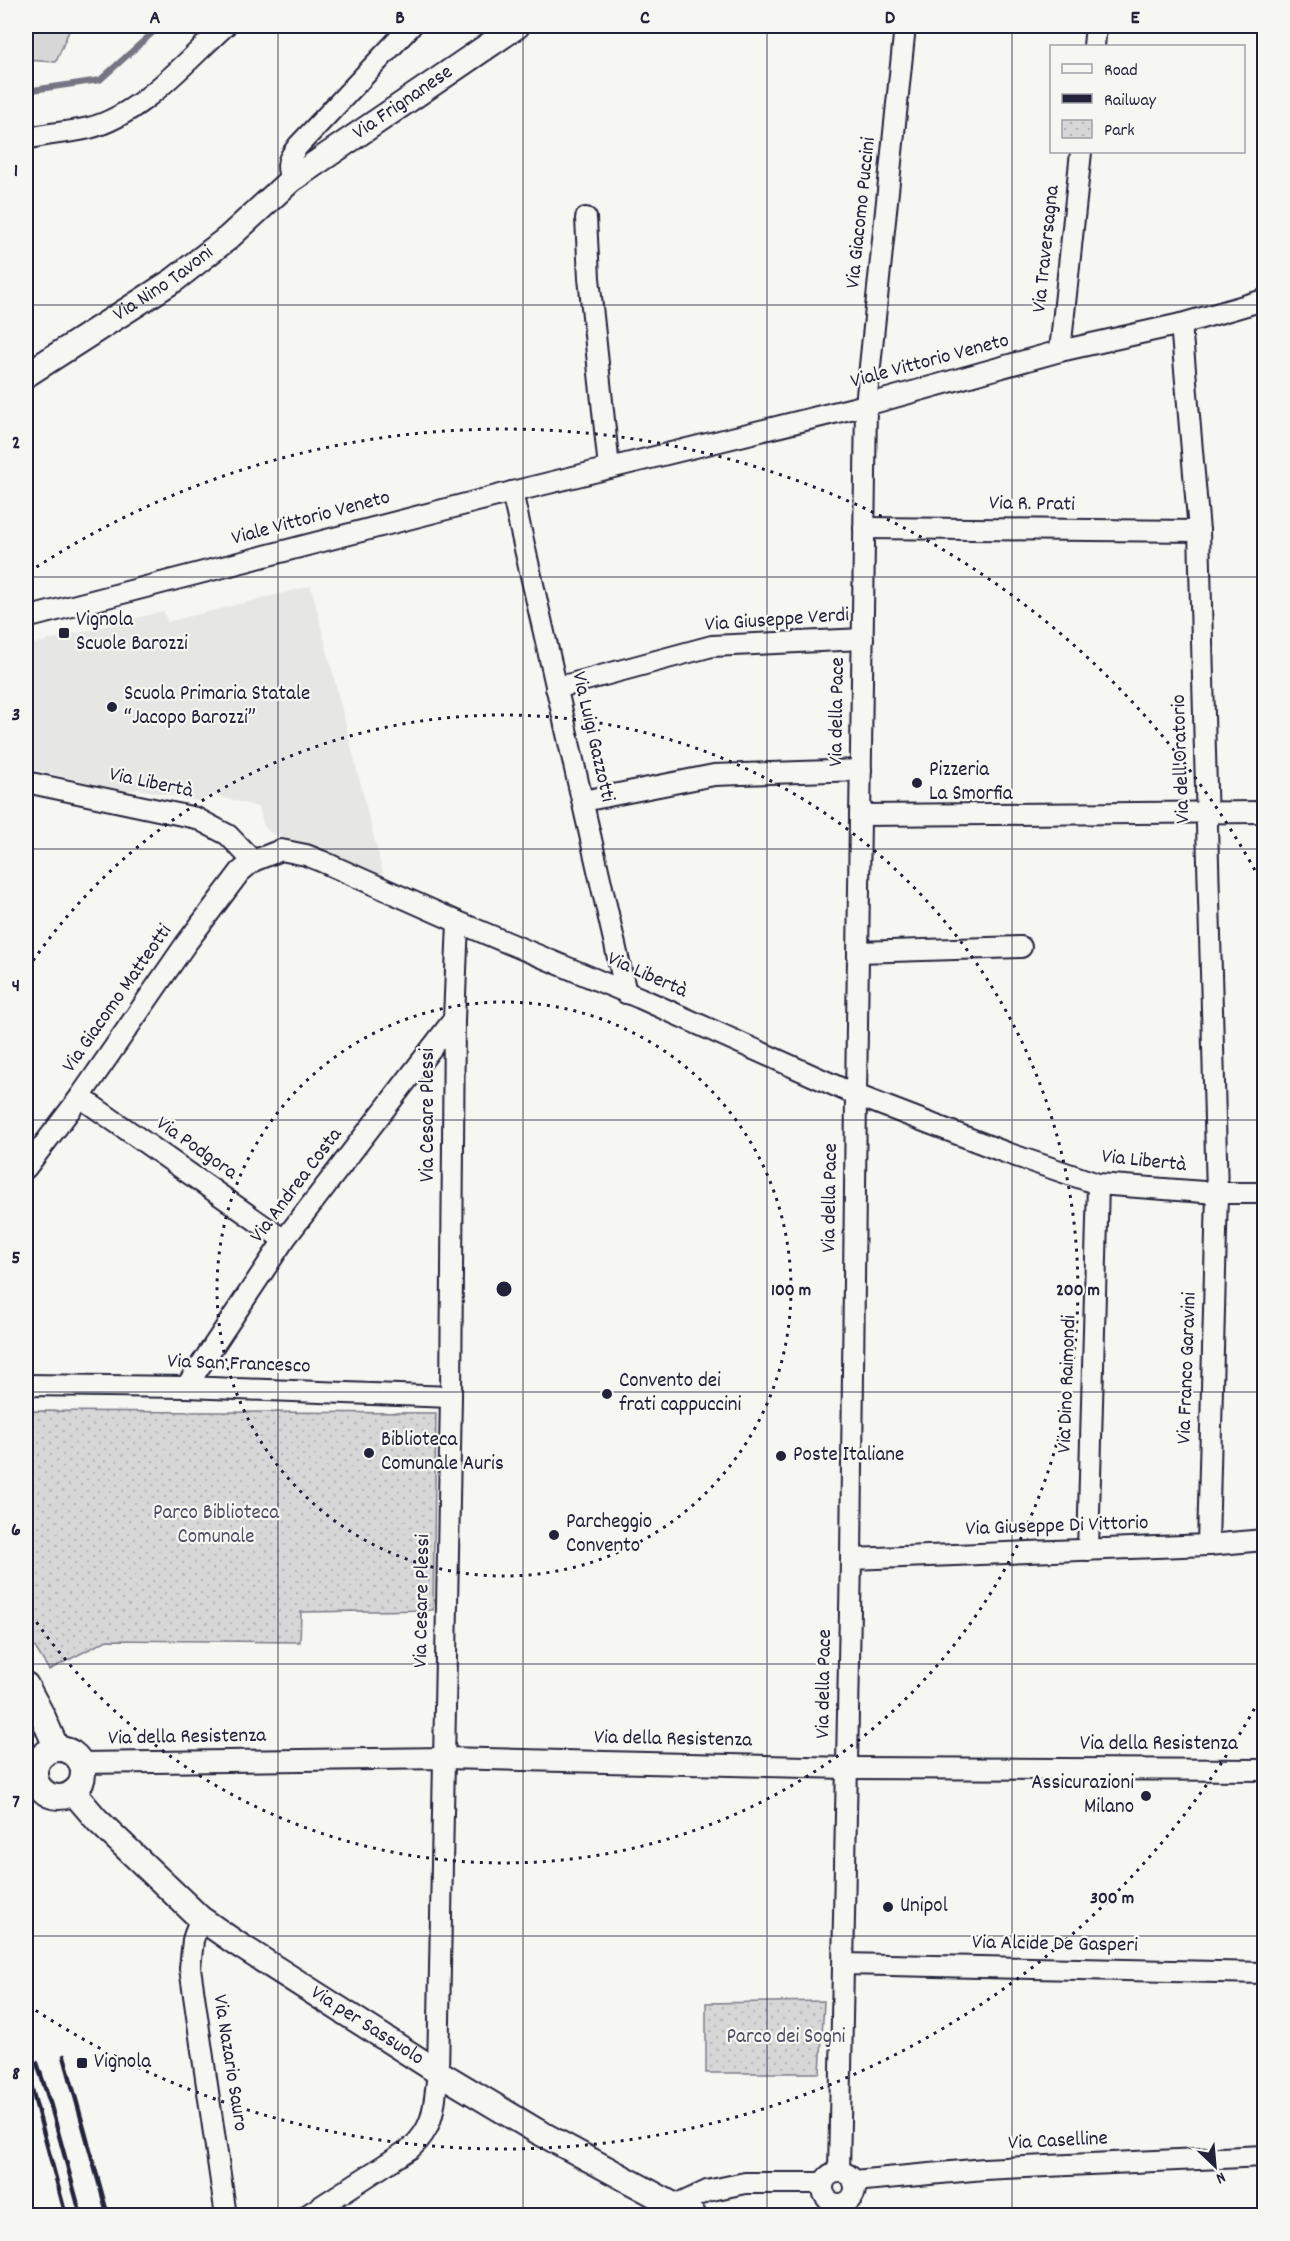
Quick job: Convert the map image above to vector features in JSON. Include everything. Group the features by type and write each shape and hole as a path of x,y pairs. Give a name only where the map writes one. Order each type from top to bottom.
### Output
{"main road":[{"name":"Via Frignanese","path":"291,180 517,26"},
{"name":"Via Nino Tavoni","path":"26,375 174,280 228,238 291,180"},
{"path":"26,1685 57,1749"},
{"path":"57,1749 71,1752 81,1763 83,1779 74,1792 60,1797 46,1793 37,1782 31,1767 44,1755 57,1749"},
{"name":"Via per Sassuolo","path":"74,1792 97,1820 200,1918 438,2072 535,2130 684,2211"}],"street":[{"path":"26,139 90,128 123,114 153,92 225,26"},
{"path":"291,180 286,167 298,146 411,26"},
{"name":"Via Giacomo Puccini","path":"866,405 905,26"},
{"path":"1094,45 1096,26"},
{"name":"Via Traversagna","path":"1060,351 1081,153"},
{"path":"586,218 589,278 609,468"},
{"name":"Viale Vittorio Veneto","path":"26,618 512,492 866,405 1060,351 1181,324 1264,300"},
{"name":"Via dell'Oratorio","path":"1181,324 1199,531 1217,1193"},
{"name":"Via della Pace","path":"839,2179 848,1768 866,405"},
{"name":"Via Luigi Gazzotti","path":"512,492 626,993"},
{"name":"Via R. Prati","path":"864,528 1199,531"},
{"name":"Via Giuseppe Verdi","path":"556,688 712,646 863,639"},
{"path":"583,801 714,775 861,770"},
{"name":"Via Libertà","path":"26,782 195,818 228,836 253,861 281,850 306,855 856,1095 1007,1153 1098,1184 1217,1193 1264,1193"},
{"path":"860,815 1264,812"},
{"name":"Via Giacomo Matteotti","path":"26,1168 80,1097 229,884 253,861"},
{"name":"Via Cesare Plessi","path":"306,2216 411,2148 422,2138 432,2118 438,2072 451,1397 454,1020 458,922"},
{"path":"858,952 1021,947"},
{"name":"Via Andrea Costa","path":"186,1387 284,1240 454,1020"},
{"name":"Via Podgora","path":"80,1097 284,1240"},
{"name":"Via Dino Raimondi","path":"1088,1550 1098,1184"},
{"name":"Via Franco Garavini","path":"1208,1545 1217,1193"},
{"name":"Via San Francesco","path":"26,1385 186,1387 451,1397"},
{"name":"Via Giuseppe Di Vittorio","path":"851,1559 1208,1545 1264,1540"},
{"name":"Via della Resistenza","path":"81,1763 445,1758 848,1768 1264,1770"},
{"name":"Via Nazario Sauro","path":"200,1918 193,1940 190,1968 226,2216"},
{"name":"Via Alcide De Gasperi","path":"844,1964 1264,1973"},
{"name":"Via Caselline","path":"684,2211 707,2191 745,2183 1264,2156"},
{"path":"839,2179 854,2194 840,2210 827,2200 823,2192 839,2179"}],"shaded area":[{"path":"311,586 384,878 269,832 264,826 259,808 251,805 210,794 202,802 139,789 127,791 26,768 26,646 164,611 167,622"}],"green space":[{"path":"26,26 71,26 56,62 26,60"},
{"name":"Parco Biblioteca Comunale","path":"26,1411 436,1413 433,1610 301,1612 300,1642 107,1640 49,1670 26,1633"},
{"name":"Parco dei Sogni","path":"824,2001 820,2073 706,2073 706,2003"}],"waterway":[{"path":"26,91 100,80 160,26"}],"railway":[{"path":"64,2056 108,2216"},
{"path":"37,2063 81,2216"},
{"path":"26,2067 66,2216"}],"place":[{"name":"Vignola Scuole Barozzi","path":"64,633"},
{"name":"Scuola Primaria Statale “Jacopo Barozzi”","path":"112,707"},
{"name":"Pizzeria La Smorfia","path":"917,783"},
{"name":"Convento dei frati cappuccini","path":"607,1394"},
{"name":"Biblioteca Comunale Auris","path":"369,1453"},
{"name":"Poste Italiane","path":"781,1456"},
{"name":"Parcheggio Convento","path":"554,1535"},
{"name":"Assicurazioni Milano","path":"1146,1796"},
{"name":"Unipol","path":"888,1907"},
{"name":"Vignola","path":"82,2063"}]}
